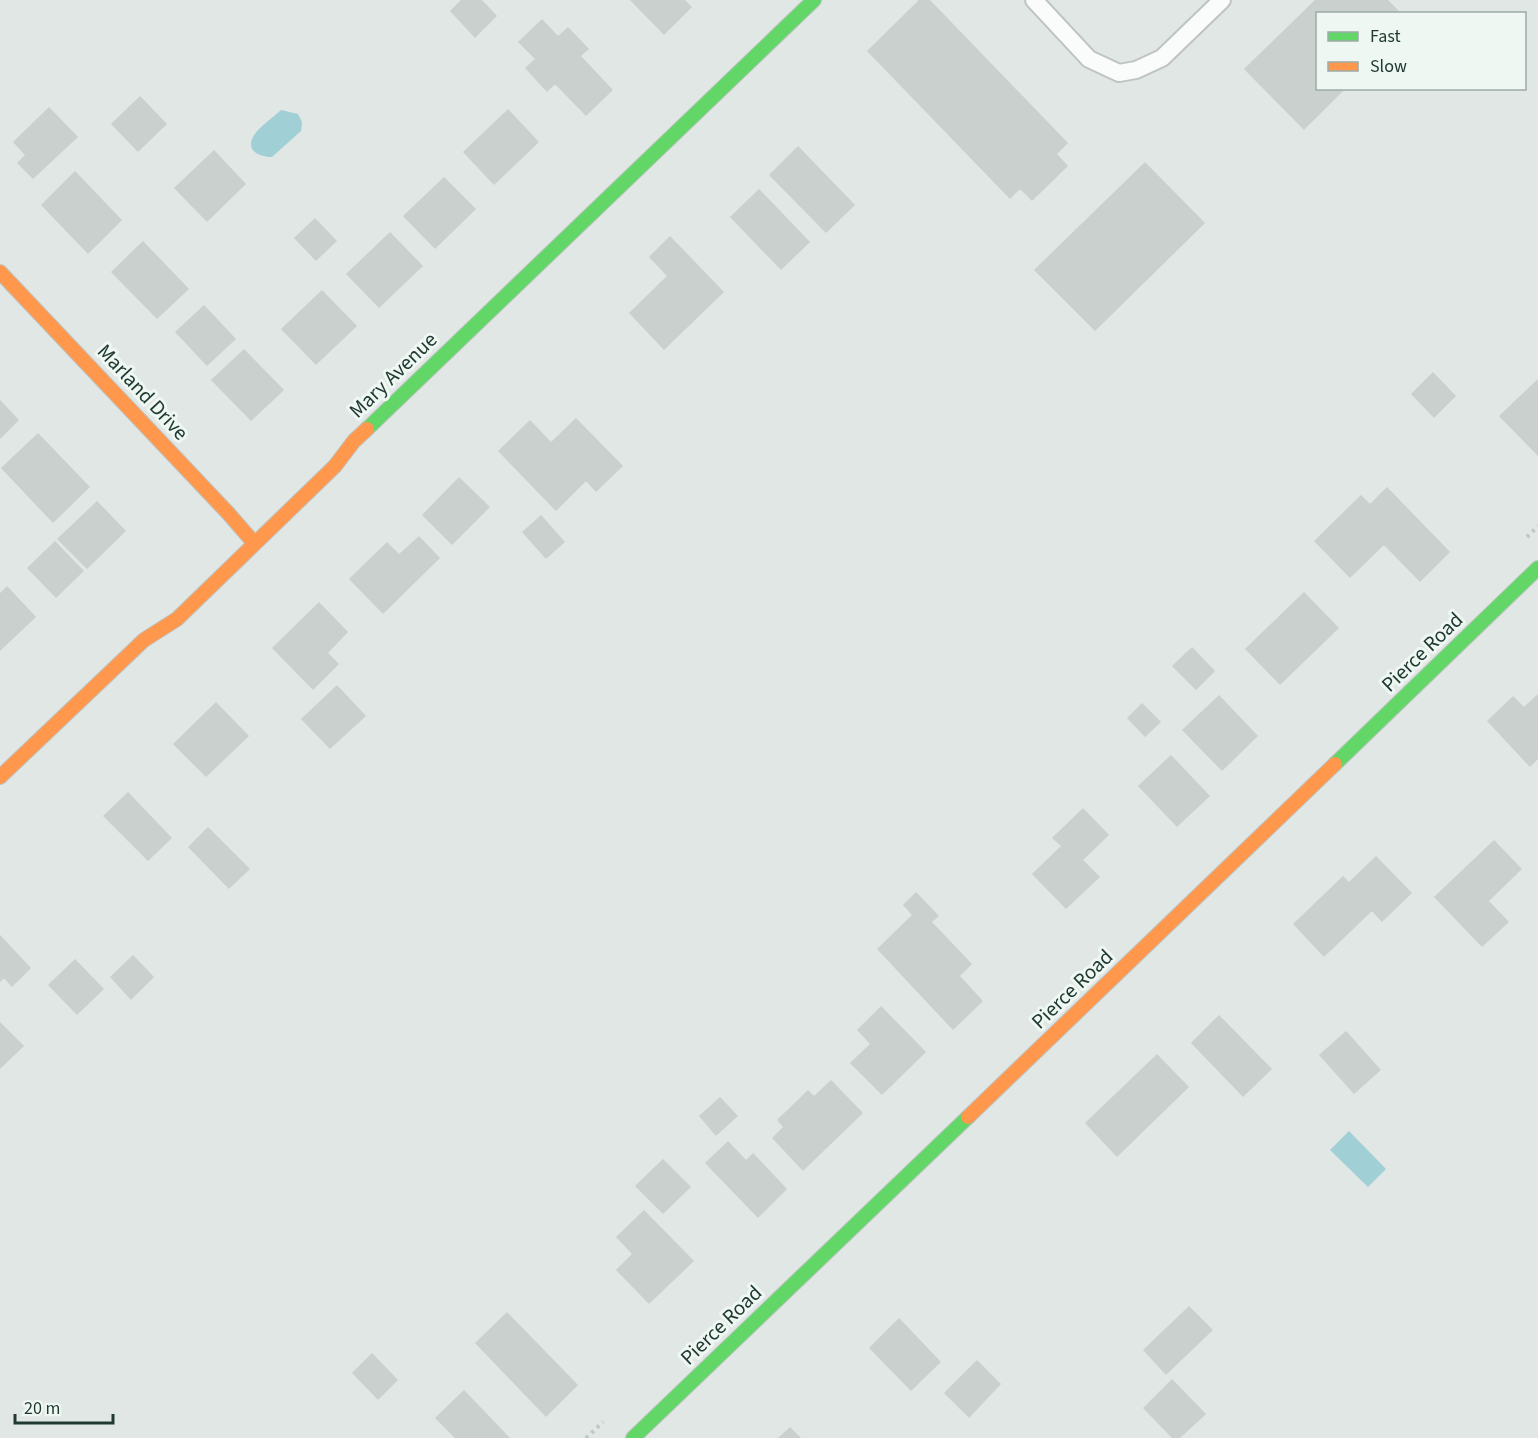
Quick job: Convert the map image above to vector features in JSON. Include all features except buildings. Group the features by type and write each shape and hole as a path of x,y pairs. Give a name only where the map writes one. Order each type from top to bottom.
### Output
{"street":[{"name":"Mary Avenue","path":"0,777 144,640 177,619 335,466 354,441 814,0"},
{"name":"Marland Drive","path":"0,272 254,543"},
{"name":"Pierce Road","path":"633,1438 1538,568"}],"lane":[{"path":"1034,0 1089,59 1119,73 1136,70 1162,58 1222,0"}],"water":[{"path":"281,110 298,114 302,122 301,131 272,157 259,155 251,146 253,137"},
{"path":"1349,1131 1386,1169 1368,1187 1330,1150"}],"traffic: fast":[{"path":"367,429 814,0"},
{"path":"1335,764 1538,568"},
{"path":"633,1438 968,1117"}],"traffic: slow":[{"path":"0,272 254,543"},
{"path":"0,777 144,640 177,619 335,466 354,441 367,429"},
{"path":"968,1117 1335,764"}]}
